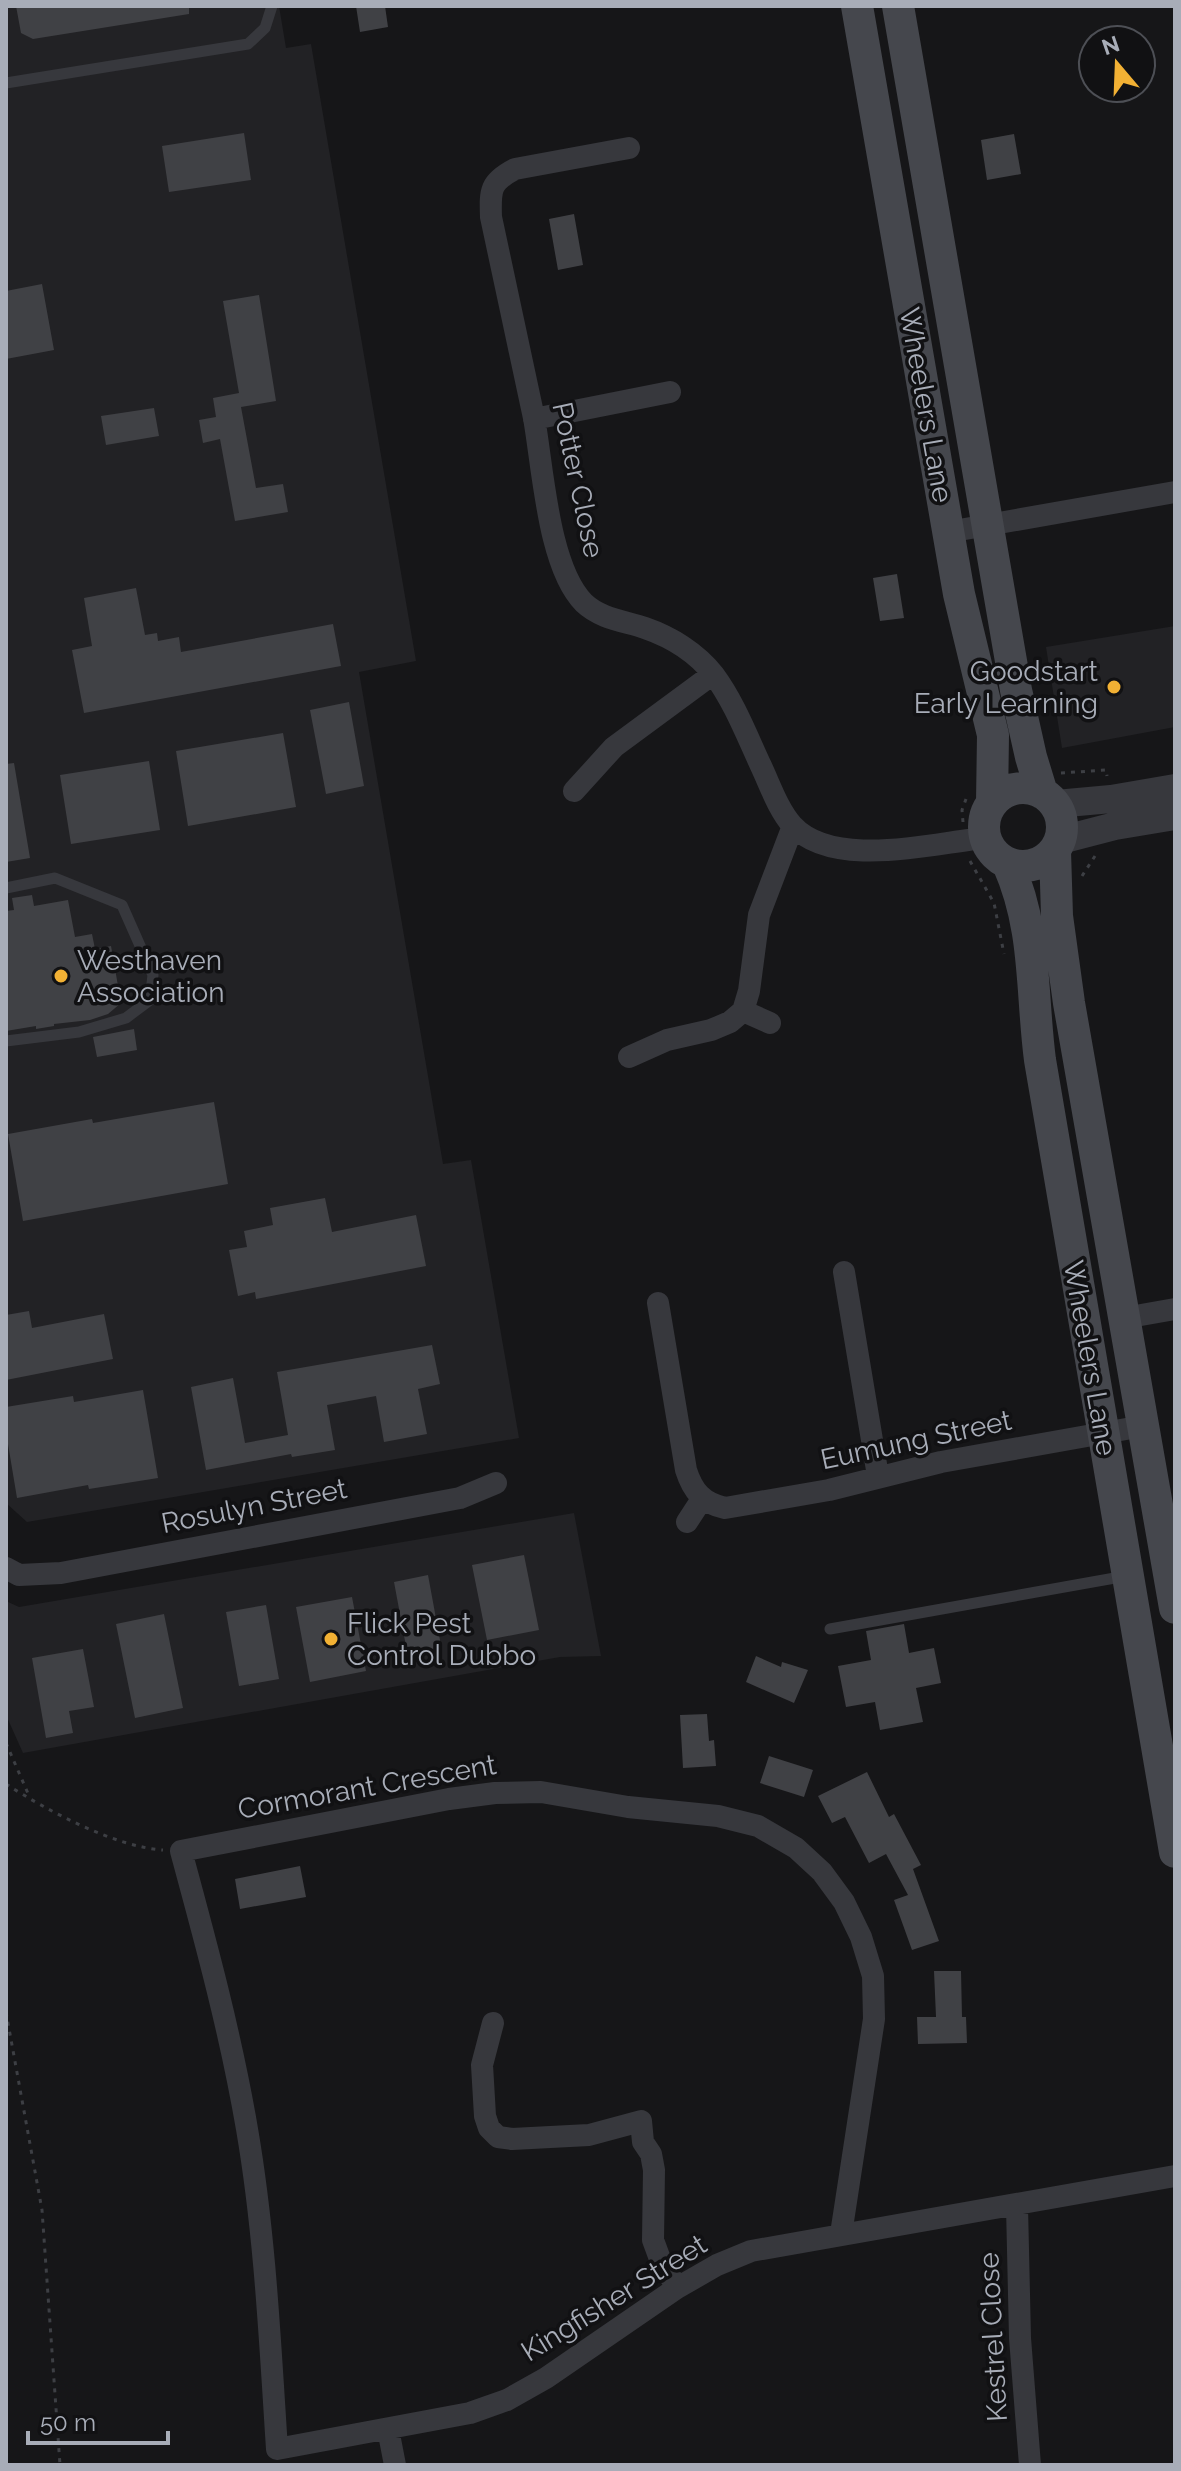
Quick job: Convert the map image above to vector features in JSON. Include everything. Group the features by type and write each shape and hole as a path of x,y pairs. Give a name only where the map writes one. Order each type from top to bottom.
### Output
{"main road":[{"name":"Wheelers Lane","path":"857,6 948,532 968,639 993,735 992,803"},
{"name":"Wheelers Lane","path":"898,6 1023,725 1049,798"},
{"path":"1032,789 1049,798 1063,827 1058,845 1046,860 1034,866 1021,867 1008,864 990,849 985,838 986,814 992,803 1010,790 1032,789"},
{"name":"Wheelers Lane","path":"1058,845 1055,887 1061,948 1175,1608"},
{"name":"Wheelers Lane","path":"1008,864 1021,894 1029,926 1037,1035 1175,1852"}],"street":[{"name":"Potter Close","path":"629,148 515,169 498,177 490,193 491,217 534,419 555,542 572,586 584,603 604,617 667,637 692,653 713,674 793,826"},
{"path":"534,419 670,392"},
{"path":"948,532 1175,492"},
{"path":"574,791 614,747 713,674"},
{"path":"1049,798 1111,799 1175,788"},
{"path":"1058,845 1115,826 1175,816"},
{"path":"629,1057 667,1040 711,1030 730,1022 743,1011 749,991 759,915 793,826 815,840 840,849 869,851 985,838"},
{"path":"743,1011 770,1023"},
{"path":"844,1272 878,1476"},
{"path":"658,1303 686,1470 691,1486 702,1499 687,1522"},
{"path":"1124,1318 1175,1309"},
{"name":"Eumung Street","path":"702,1499 725,1508 1143,1426"},
{"name":"Rosulyn Street","path":"13,1571 61,1573 460,1498 496,1483"},
{"name":"Cormorant Crescent","path":"181,1851 449,1799 495,1793 541,1792 628,1807 718,1816 758,1826 796,1848 822,1872 844,1902 861,1937 873,1976 874,2019 841,2234"},
{"name":"Kingfisher Street","path":"181,1851 220,1994 248,2129 265,2268 277,2449 470,2413 507,2400 546,2378 677,2288 717,2265 751,2251 1175,2176"},
{"path":"493,2023 482,2065 485,2116 489,2128 498,2137 589,2135 641,2121 643,2142 651,2154 654,2170 653,2240 677,2288"},
{"name":"Kestrel Close","path":"1017,2206 1020,2338 1030,2465"},
{"path":"388,2429 395,2465"}],"lane":[{"path":"6,83 248,44 265,28 272,6"},
{"path":"6,888 55,878 122,905 153,975 150,1000 126,1018 79,1032 6,1041"},
{"path":"830,1629 1127,1576"}],"path":[{"path":"6,1743 31,1800"},
{"path":"6,1784 31,1800 139,1849 181,1851"},
{"path":"6,2012 42,2210 60,2465"}],"shaded area":[{"path":"6,6 279,6 286,48 311,44 416,661 359,672 443,1164 471,1160 519,1438 27,1522 6,1503"},
{"name":"Goodstart Early Learning","path":"1175,626 1175,727 1062,748 1046,647"},
{"path":"574,1513 601,1656 560,1657 23,1753 6,1715 6,1601 19,1607"}],"building":[{"path":"16,6 189,6 189,14 33,39 21,33"},
{"path":"356,6 385,6 388,27 360,32"},
{"path":"244,133 251,180 169,192 162,146"},
{"path":"1014,134 1021,174 987,180 981,140"},
{"path":"574,214 583,265 558,270 549,219"},
{"path":"42,284 54,350 6,359 6,291"},
{"path":"259,295 276,401 241,407 256,488 283,484 288,512 235,521 220,439 203,443 199,420 216,417 213,398 239,393 223,301"},
{"path":"154,408 159,436 106,445 101,416"},
{"path":"897,574 904,618 880,621 873,578"},
{"path":"136,588 145,635 157,633 158,641 179,637 181,652 333,624 341,666 84,713 72,650 92,646 84,598"},
{"path":"349,702 364,786 326,794 310,710"},
{"path":"283,733 296,807 188,826 176,751"},
{"path":"149,761 160,830 71,844 60,775"},
{"path":"14,763 30,858 6,862 6,764"},
{"name":"Westhaven Association","path":"32,895 34,906 68,900 75,937 92,934 95,949 111,946 121,1003 108,1014 36,1029 36,1026 6,1031 6,911 14,910 12,898"},
{"path":"134,1029 137,1050 97,1057 93,1037"},
{"path":"214,1102 228,1184 23,1221 8,1134"},
{"path":"325,1198 332,1232 416,1215 426,1266 256,1299 255,1292 238,1296 229,1250 247,1247 244,1231 273,1225 270,1208"},
{"path":"29,1311 32,1328 104,1314 113,1359 6,1380 6,1315"},
{"path":"432,1345 440,1384 418,1389 427,1434 384,1442 376,1396 327,1405 335,1450 292,1457 291,1454 206,1470 191,1387 233,1378 245,1443 288,1435 277,1372"},
{"path":"143,1390 158,1478 89,1489 88,1485 17,1498 6,1432 6,1407 73,1396 74,1402"},
{"path":"524,1555 539,1630 487,1640 472,1565"},
{"path":"428,1575 442,1651 408,1657 394,1582"},
{"name":"Flick Pest Control Dubbo","path":"352,1597 366,1671 310,1682 296,1607"},
{"path":"266,1605 279,1679 239,1686 226,1612"},
{"path":"164,1614 183,1708 135,1718 116,1624"},
{"path":"904,1624 909,1653 934,1648 941,1683 916,1688 923,1722 880,1730 875,1702 846,1707 838,1666 871,1660 866,1631"},
{"path":"83,1649 94,1707 69,1711 73,1733 46,1738 32,1658"},
{"path":"756,1656 781,1667 782,1662 808,1670 794,1703 746,1682"},
{"path":"707,1714 709,1741 714,1740 716,1766 683,1768 680,1715"},
{"path":"769,1756 813,1770 804,1797 760,1783"},
{"path":"867,1772 889,1817 894,1814 921,1865 913,1869 939,1941 912,1950 894,1900 908,1895 886,1854 869,1863 845,1817 832,1823 818,1796"},
{"path":"300,1866 306,1897 240,1909 235,1879"},
{"path":"934,1971 961,1971 962,2017 966,2017 967,2043 918,2044 917,2017 936,2017"}],"place":[{"name":"Goodstart Early Learning","path":"1114,687"},
{"name":"Westhaven Association","path":"61,976"},
{"name":"Flick Pest Control Dubbo","path":"331,1639"}]}
